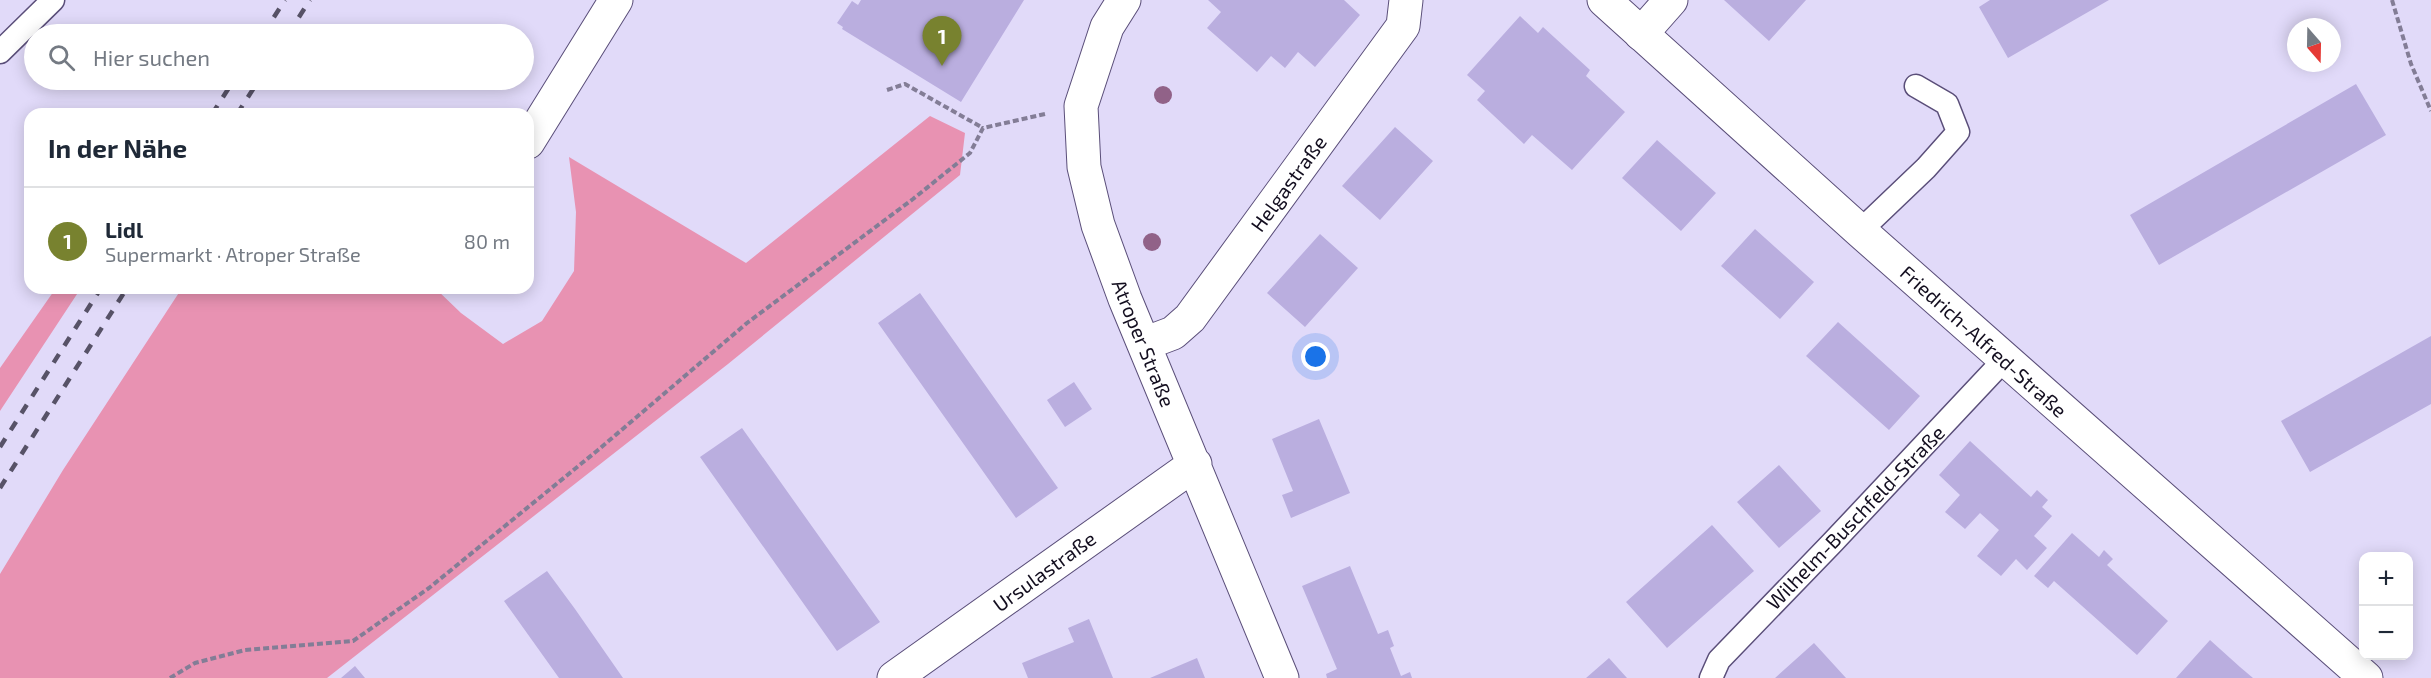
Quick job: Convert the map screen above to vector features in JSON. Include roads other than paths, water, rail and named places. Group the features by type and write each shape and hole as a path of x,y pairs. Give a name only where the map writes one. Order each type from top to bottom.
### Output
{"street":[{"path":"534,132 616,0"},
{"name":"Atroper Straße","path":"1124,0 1107,27 1081,106 1084,167 1098,225 1125,299 1282,678"},
{"name":"Helgastraße","path":"1144,344 1173,333 1190,318 1403,26 1406,0"},
{"name":"Friedrich-Alfred-Straße","path":"1604,0 2004,360 2366,678"},
{"path":"1641,34 1671,0"},
{"name":"Ursulastraße","path":"894,678 1195,464"}],"lane":[{"path":"29,24 53,0"},
{"path":"0,52 24,28"},
{"path":"1860,231 1926,168 1958,132 1947,104 1916,86"},
{"name":"Wilhelm-Buschfeld-Straße","path":"1712,678 1719,660 2004,360"}],"railway":[{"path":"269,24 285,0"},
{"path":"294,24 310,0"},
{"path":"216,108 228,90"},
{"path":"241,108 253,90"},
{"path":"0,447 97,294"},
{"path":"0,488 123,294"}],"place":[{"name":"Lidl","path":"942,66"}]}
